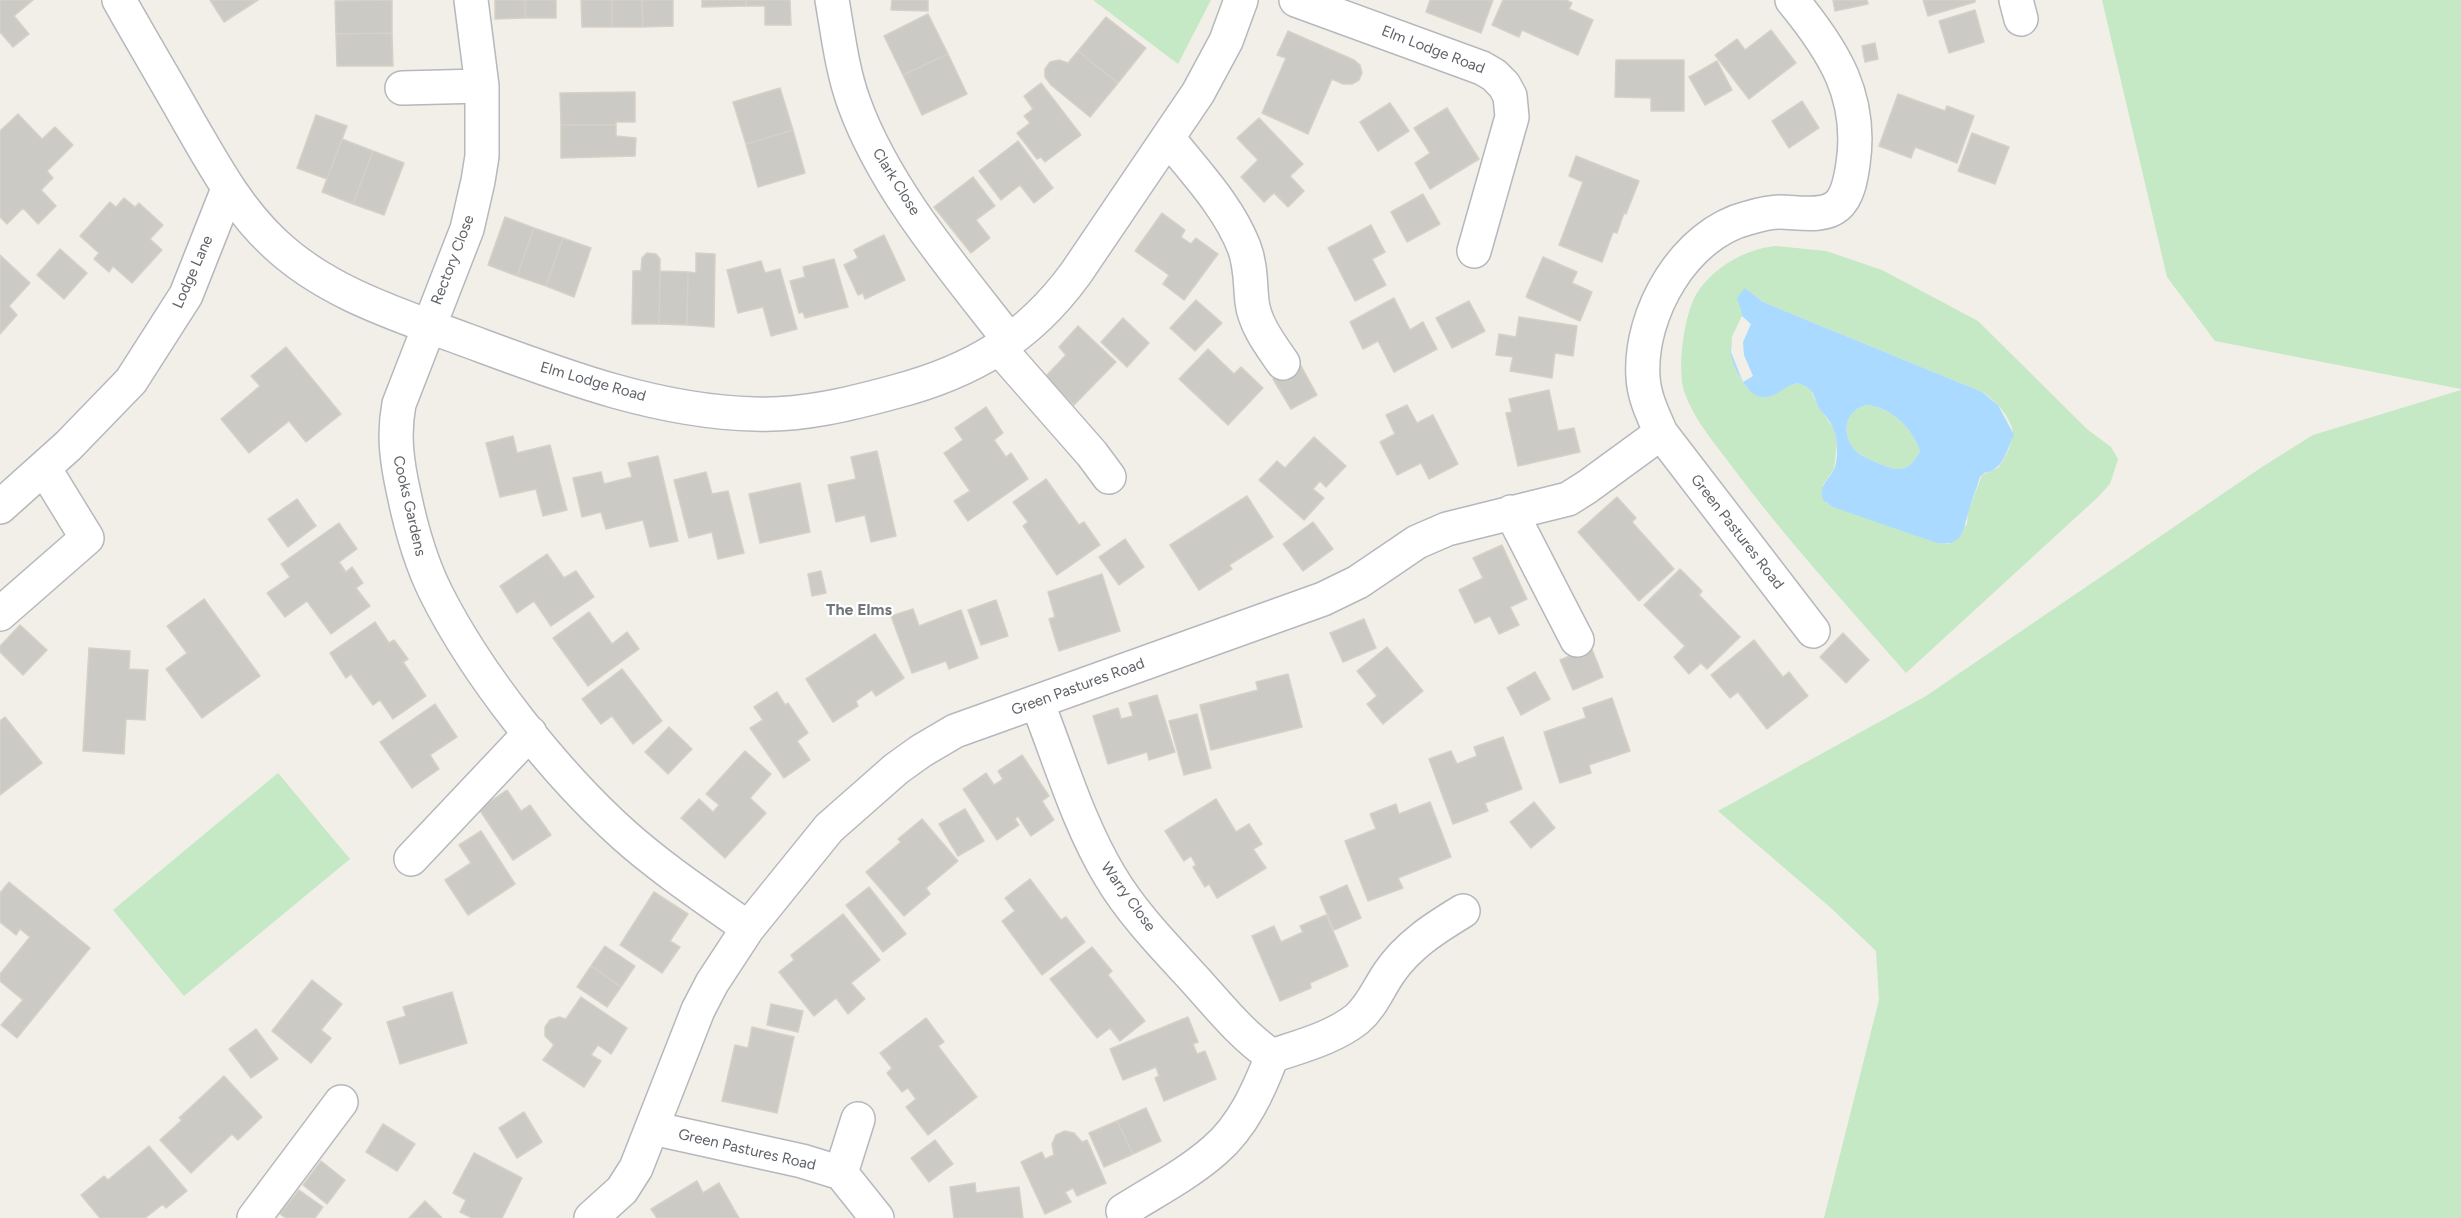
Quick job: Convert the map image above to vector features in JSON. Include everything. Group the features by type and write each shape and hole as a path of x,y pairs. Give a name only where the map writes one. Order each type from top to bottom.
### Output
{"street":[{"path":"119,0 228,189"},
{"name":"Rectory Close","path":"428,326 467,229 482,156 482,86 471,0"},
{"name":"Clark Close","path":"832,0 853,100 877,154 1004,344"},
{"name":"Elm Lodge Road","path":"228,189 274,243 297,262 364,301 595,385 695,408 756,414 801,411 872,398 927,384 970,366 1004,344 1033,321 1065,288 1168,138 1213,67 1241,0"},
{"name":"Elm Lodge Road","path":"1296,0 1461,58 1494,75 1504,85 1510,96 1512,117 1474,251"},
{"name":"Green Pastures Road","path":"1792,0 1833,57 1849,92 1856,131 1856,148 1849,184 1841,202 1830,210 1777,212 1730,224 1694,252 1672,277 1655,308 1648,327 1643,357 1646,394 1661,433 1813,631"},
{"path":"402,88 482,86"},
{"path":"1168,138 1212,194 1235,228 1248,261 1252,302 1257,322 1283,363"},
{"name":"Lodge Lane","path":"0,507 44,468 131,381 186,295 228,189"},
{"name":"Cooks Gardens","path":"428,326 399,404 395,424 397,455 412,532 435,592 456,630 530,733 561,769 624,835 655,861 748,928"},
{"path":"1004,344 1109,477"},
{"name":"Green Pastures Road","path":"591,1218 616,1197 629,1181 642,1155 698,1010 712,983 748,928 829,828 896,769 955,731 1323,599 1358,582 1433,534 1568,499 1661,433"},
{"path":"0,614 87,538 44,468"},
{"path":"1511,512 1577,640"},
{"name":"Warry Close","path":"1037,702 1087,829 1111,878 1151,931 1220,1008 1256,1045 1272,1056"},
{"path":"411,859 530,733"},
{"path":"1123,1211 1216,1150 1242,1118 1257,1093 1272,1056 1322,1039 1343,1029 1369,1007 1389,973 1414,943 1463,911"},
{"path":"254,1218 340,1102"},
{"path":"858,1119 841,1173 877,1218"},
{"name":"Green Pastures Road","path":"652,1128 802,1161 841,1173"}],"green space":[{"path":"1093,0 1211,0 1178,64"},
{"path":"2102,0 2461,0 2461,389 2215,341 2167,277"},
{"path":"1776,246 1826,251 1882,270 1978,321 2088,430 2111,447 2118,459 2110,484 2098,497 1906,673 1772,518 1704,429 1684,391 1681,369 1683,341 1688,314 1697,293 1721,267 1742,255","holes":["1745,288 1763,302 1982,392 2004,412 2013,433 2009,449 1998,468 1982,475 1968,512 1967,524 1948,544 1937,543 1826,503 1823,485 1834,469 1837,443 1834,429 1818,406 1810,389 1802,384 1792,384 1771,396 1761,397 1747,388 1739,377 1732,337 1742,316"]},
{"path":"2461,390 2461,1218 1824,1218 1879,1000 1876,951 1831,908 1718,811 1926,696 2262,467 2313,435"},
{"path":"1867,405 1884,410 1900,420 1912,435 1920,451 1911,464 1900,469 1888,467 1860,455 1852,446 1847,431 1849,418 1853,412"},
{"path":"278,773 350,859 184,996 113,910"}],"water":[{"path":"1745,288 1763,302 1982,392 1998,405 2014,435 2000,464 1980,477 1963,530 1957,539 1946,544 1937,543 1833,507 1823,500 1823,486 1835,467 1837,458 1837,444 1833,428 1819,408 1812,392 1803,385 1793,384 1776,394 1764,397 1757,396 1746,386 1737,372 1731,352 1732,341 1742,315 1737,298","holes":["1867,405 1876,407 1900,420 1917,443 1920,451 1911,464 1905,468 1888,467 1863,456 1857,452 1848,439 1847,424 1853,412"]}],"pier":[{"path":"1742,316 1751,324 1743,342 1744,355 1753,376 1743,382 1731,352 1732,337"}],"building":[{"path":"0,0 33,0 14,16 29,34 13,47 0,32"},
{"path":"210,0 258,0 224,22"},
{"path":"392,0 392,33 336,34 335,1"},
{"path":"495,0 525,0 525,18 495,19"},
{"path":"525,0 556,0 556,18 525,18"},
{"path":"581,0 612,0 612,27 582,27"},
{"path":"612,0 642,0 643,27 612,27"},
{"path":"642,0 673,0 673,26 643,27"},
{"path":"702,0 746,0 746,6 702,7"},
{"path":"746,0 790,0 791,25 765,25 765,6 746,6"},
{"path":"892,0 928,0 928,11 891,10"},
{"path":"1430,0 1493,0 1481,33 1426,12"},
{"path":"1503,0 1566,0 1572,3 1569,9 1593,20 1578,55 1522,30 1519,37 1492,25"},
{"path":"1833,0 1867,0 1868,4 1835,11"},
{"path":"1923,0 1975,0 1975,2 1928,16"},
{"path":"1975,10 1984,42 1949,53 1939,21"},
{"path":"928,14 948,54 903,75 884,36"},
{"path":"1106,17 1146,48 1118,83 1078,51"},
{"path":"1771,30 1796,63 1749,99 1715,55 1737,39 1745,50"},
{"path":"1288,31 1354,60 1360,65 1362,73 1359,80 1352,84 1343,84 1332,79 1308,134 1262,113 1286,58 1277,55"},
{"path":"392,33 393,66 337,66 336,34"},
{"path":"1875,43 1878,59 1865,62 1862,46"},
{"path":"1078,51 1118,83 1090,117 1051,85 1045,77 1045,69 1050,62 1059,60 1068,63"},
{"path":"948,54 967,94 922,115 903,75"},
{"path":"1616,60 1684,60 1684,111 1651,111 1651,98 1615,97"},
{"path":"1717,61 1732,90 1705,105 1689,77"},
{"path":"1041,83 1081,135 1045,162 1041,157 1037,159 1017,133 1030,123 1024,116 1033,109 1024,96"},
{"path":"780,88 793,130 746,144 733,102"},
{"path":"635,92 635,122 616,122 616,125 561,125 560,93"},
{"path":"1898,94 1945,111 1947,106 1974,116 1957,163 1915,147 1911,158 1879,146"},
{"path":"1802,101 1819,128 1789,148 1772,121"},
{"path":"1390,103 1409,131 1378,151 1360,122"},
{"path":"1447,108 1479,159 1430,189 1415,163 1430,153 1414,128"},
{"path":"18,114 42,139 55,127 73,145 47,171 53,178 41,190 56,206 38,224 23,208 7,224 0,217 0,131"},
{"path":"316,115 347,126 327,179 297,168"},
{"path":"1259,118 1303,164 1290,176 1304,191 1288,207 1274,193 1264,202 1241,177 1258,160 1237,138"},
{"path":"561,125 616,125 616,136 636,138 635,156 561,158"},
{"path":"793,130 805,173 758,187 746,144"},
{"path":"1972,133 2009,147 1995,184 1958,171"},
{"path":"342,139 373,151 353,204 322,192"},
{"path":"1018,141 1053,188 1034,203 1020,185 1001,200 979,171"},
{"path":"373,151 404,163 384,215 353,204"},
{"path":"1576,156 1639,181 1617,233 1613,232 1602,262 1559,245 1583,182 1569,176"},
{"path":"973,177 995,206 976,220 990,238 971,253 934,207"},
{"path":"1423,194 1440,224 1407,242 1391,212"},
{"path":"124,198 135,207 139,203 163,225 150,239 162,250 132,283 113,266 109,272 94,259 99,253 80,236 110,202 116,207"},
{"path":"1162,213 1185,230 1181,237 1191,244 1196,238 1218,254 1184,300 1163,284 1169,275 1135,251"},
{"path":"505,217 534,228 517,276 488,265"},
{"path":"1371,225 1385,252 1372,259 1386,285 1355,301 1328,248"},
{"path":"534,228 563,238 546,286 517,276"},
{"path":"884,235 905,280 865,299 863,293 858,295 844,265 858,258 854,250"},
{"path":"563,238 591,248 574,297 546,286"},
{"path":"60,249 87,273 64,299 37,275"},
{"path":"647,253 656,254 660,259 659,324 632,324 633,271 641,271 642,258"},
{"path":"696,253 715,254 714,327 687,325 688,272 696,273"},
{"path":"0,255 30,283 9,306 17,315 0,334"},
{"path":"1543,257 1577,272 1572,283 1592,292 1580,321 1526,297"},
{"path":"834,259 848,307 805,318 803,312 799,313 790,281 805,277 803,267"},
{"path":"761,261 765,273 780,269 797,329 771,336 763,307 738,313 727,270"},
{"path":"660,271 688,272 687,325 659,324"},
{"path":"1394,298 1410,330 1423,322 1437,349 1394,372 1378,341 1363,349 1350,322"},
{"path":"1196,300 1222,323 1195,351 1170,328"},
{"path":"1469,301 1485,331 1452,348 1436,318"},
{"path":"1519,317 1577,326 1573,356 1555,353 1552,378 1510,371 1513,357 1496,355 1499,334 1516,337"},
{"path":"1123,318 1149,343 1127,367 1101,342"},
{"path":"1078,326 1116,362 1074,405 1045,377 1066,355 1059,347"},
{"path":"286,347 341,414 306,442 289,421 249,453 221,419 260,386 251,376"},
{"path":"1208,349 1234,374 1241,367 1263,388 1228,425 1179,379"},
{"path":"1300,364 1317,395 1291,409 1273,379"},
{"path":"1549,390 1558,431 1574,428 1580,452 1518,466 1506,413 1512,412 1509,399"},
{"path":"1407,405 1417,423 1433,415 1458,464 1429,479 1421,463 1397,475 1380,442 1395,434 1386,415"},
{"path":"986,407 1003,433 994,440 1006,457 1011,453 1028,479 968,521 954,501 970,491 944,453 963,440 955,428"},
{"path":"513,436 517,453 550,445 567,510 543,516 536,489 500,497 486,443"},
{"path":"1314,437 1346,466 1326,487 1320,481 1313,489 1324,498 1304,520 1259,480 1277,461 1285,468"},
{"path":"877,451 896,536 871,542 865,515 836,522 828,485 856,479 851,457"},
{"path":"658,456 678,541 650,547 643,520 606,529 601,512 582,517 573,478 601,472 604,484 632,477 628,463"},
{"path":"706,472 712,494 728,491 744,553 718,559 712,532 689,538 674,480"},
{"path":"1046,479 1079,525 1084,522 1100,545 1057,575 1023,526 1028,522 1013,502"},
{"path":"800,483 810,532 760,543 749,494"},
{"path":"1247,496 1273,537 1229,565 1232,569 1199,590 1170,545"},
{"path":"1617,497 1636,518 1632,522 1674,569 1639,601 1578,532"},
{"path":"297,499 316,526 288,547 268,519"},
{"path":"1313,522 1333,549 1303,571 1283,544"},
{"path":"339,523 357,549 339,562 346,572 352,567 363,583 356,588 370,606 331,634 307,601 285,617 267,593 290,577 281,564"},
{"path":"1125,539 1144,567 1119,585 1099,557"},
{"path":"1502,545 1527,599 1510,607 1519,625 1499,634 1490,616 1475,623 1459,590 1483,578 1473,558"},
{"path":"547,554 564,578 576,571 594,597 551,626 534,601 517,613 500,586"},
{"path":"1680,569 1702,591 1699,595 1740,637 1707,669 1701,663 1689,674 1674,657 1685,646 1644,605"},
{"path":"821,571 826,593 812,596 808,574"},
{"path":"1102,574 1120,631 1059,651 1049,619 1055,617 1048,592"},
{"path":"204,599 260,676 202,718 166,669 187,653 167,626"},
{"path":"996,600 1008,636 981,645 968,610"},
{"path":"913,609 919,626 961,610 978,658 949,669 946,661 912,673 891,616"},
{"path":"589,612 612,644 627,632 639,649 588,686 553,638"},
{"path":"1364,619 1376,648 1343,662 1330,633"},
{"path":"375,622 389,643 394,640 408,659 403,662 426,696 393,719 380,700 373,705 351,674 346,678 330,653"},
{"path":"20,625 47,650 23,675 0,652 0,646"},
{"path":"1843,633 1869,660 1846,683 1820,657"},
{"path":"875,634 904,678 876,696 872,690 856,701 858,706 833,722 806,679"},
{"path":"1754,640 1783,677 1789,672 1808,696 1767,729 1738,692 1730,698 1711,675"},
{"path":"1387,647 1423,691 1383,724 1367,704 1377,696 1357,671"},
{"path":"1591,647 1603,677 1573,690 1560,660"},
{"path":"89,648 130,651 129,669 148,670 145,720 126,719 124,754 83,751"},
{"path":"622,669 662,721 633,744 612,716 601,724 582,699"},
{"path":"1535,672 1550,699 1521,715 1507,688"},
{"path":"1288,674 1302,727 1211,750 1200,705 1258,690 1256,682"},
{"path":"777,692 785,705 788,703 808,733 797,741 810,760 784,778 750,728 763,720 754,707"},
{"path":"1157,695 1175,752 1149,760 1147,752 1108,764 1093,716 1118,708 1121,719 1133,716 1129,703"},
{"path":"1612,698 1630,751 1589,765 1591,773 1560,783 1544,732 1586,718 1583,708"},
{"path":"435,704 457,737 430,755 439,769 412,788 380,742"},
{"path":"1197,714 1211,768 1184,775 1169,721"},
{"path":"5,717 42,763 0,795 0,721"},
{"path":"669,727 692,749 668,774 645,752"},
{"path":"1503,737 1522,789 1485,803 1488,811 1453,824 1429,759 1451,751 1457,764 1477,756 1474,747"},
{"path":"745,751 771,774 750,798 766,813 725,858 681,818 699,799 713,812 719,805 706,794"},
{"path":"1022,755 1049,796 1042,801 1054,820 1031,836 1018,816 1015,819 1019,825 997,840 963,789 986,773 994,785 1003,779 998,771"},
{"path":"507,790 521,811 530,805 551,835 513,860 479,809"},
{"path":"1216,799 1236,832 1249,824 1262,844 1253,849 1266,868 1217,898 1209,884 1205,887 1193,867 1196,865 1191,856 1184,861 1165,831"},
{"path":"1430,802 1451,857 1398,878 1403,888 1368,901 1345,841 1376,829 1370,814 1396,804 1399,814"},
{"path":"1534,802 1555,828 1531,848 1510,822"},
{"path":"965,809 984,841 958,856 939,824"},
{"path":"922,819 958,861 926,888 930,894 904,916 866,872 901,842 898,839"},
{"path":"481,831 515,884 468,915 445,880 471,863 459,845"},
{"path":"1030,879 1061,920 1066,917 1085,942 1042,975 1002,921 1015,911 1005,898"},
{"path":"9,882 90,948 17,1038 1,1025 23,1000 0,981 0,974 30,937 20,929 16,935 0,922 0,893"},
{"path":"1347,885 1361,918 1334,930 1320,897"},
{"path":"869,887 906,934 883,952 846,905"},
{"path":"654,892 688,914 670,941 680,947 662,973 620,945"},
{"path":"843,914 880,960 851,983 865,999 848,1014 836,998 814,1016 779,972 794,960 791,955"},
{"path":"1326,915 1348,966 1310,983 1311,988 1280,1001 1252,936 1274,926 1281,942 1303,932 1300,926"},
{"path":"605,946 635,966 621,987 591,966"},
{"path":"1092,947 1112,971 1108,975 1145,1021 1120,1041 1110,1028 1097,1038 1050,979"},
{"path":"591,966 621,987 607,1007 577,987"},
{"path":"312,980 342,1004 321,1030 331,1038 311,1063 272,1031"},
{"path":"452,992 467,1043 400,1064 387,1022 406,1016 403,1007"},
{"path":"581,997 627,1028 611,1054 598,1045 591,1055 601,1061 584,1087 543,1060 554,1045 545,1036 545,1027 550,1020 559,1017 566,1019"},
{"path":"771,1004 803,1011 798,1032 767,1025"},
{"path":"1188,1017 1198,1042 1193,1044 1197,1054 1205,1051 1216,1079 1164,1101 1155,1078 1159,1076 1156,1067 1123,1080 1110,1049"},
{"path":"926,1018 944,1042 938,1046 977,1097 928,1135 906,1107 916,1099 908,1088 902,1092 887,1073 892,1068 880,1053"},
{"path":"752,1027 794,1037 777,1113 722,1101 735,1045 748,1048"},
{"path":"256,1029 278,1059 251,1078 229,1049"},
{"path":"224,1076 262,1117 238,1140 232,1134 191,1173 160,1140 182,1120 179,1118"},
{"path":"1146,1108 1161,1141 1133,1154 1117,1121"},
{"path":"524,1112 542,1142 517,1158 499,1128"},
{"path":"1117,1121 1133,1154 1104,1167 1089,1133"},
{"path":"383,1124 415,1144 397,1171 366,1152"},
{"path":"1065,1131 1074,1133 1082,1142 1087,1140 1106,1183 1077,1196 1073,1188 1065,1192 1071,1202 1045,1214 1021,1162 1042,1152 1045,1159 1054,1155 1052,1144 1056,1135"},
{"path":"935,1140 953,1164 929,1182 911,1158"},
{"path":"149,1146 187,1191 166,1208 163,1204 145,1218 100,1218 81,1195 104,1176 108,1180"},
{"path":"474,1153 522,1178 502,1218 472,1218 460,1212 466,1200 453,1193"},
{"path":"321,1161 345,1180 327,1204 303,1185"},
{"path":"697,1181 703,1193 719,1183 739,1218 657,1218 651,1209"},
{"path":"975,1183 976,1193 1019,1187 1023,1218 954,1218 950,1187"},
{"path":"299,1190 323,1207 315,1218 286,1218 280,1214"},
{"path":"425,1201 442,1218 409,1218"}],"district":[{"name":"The Elms","path":"859,610"}]}
